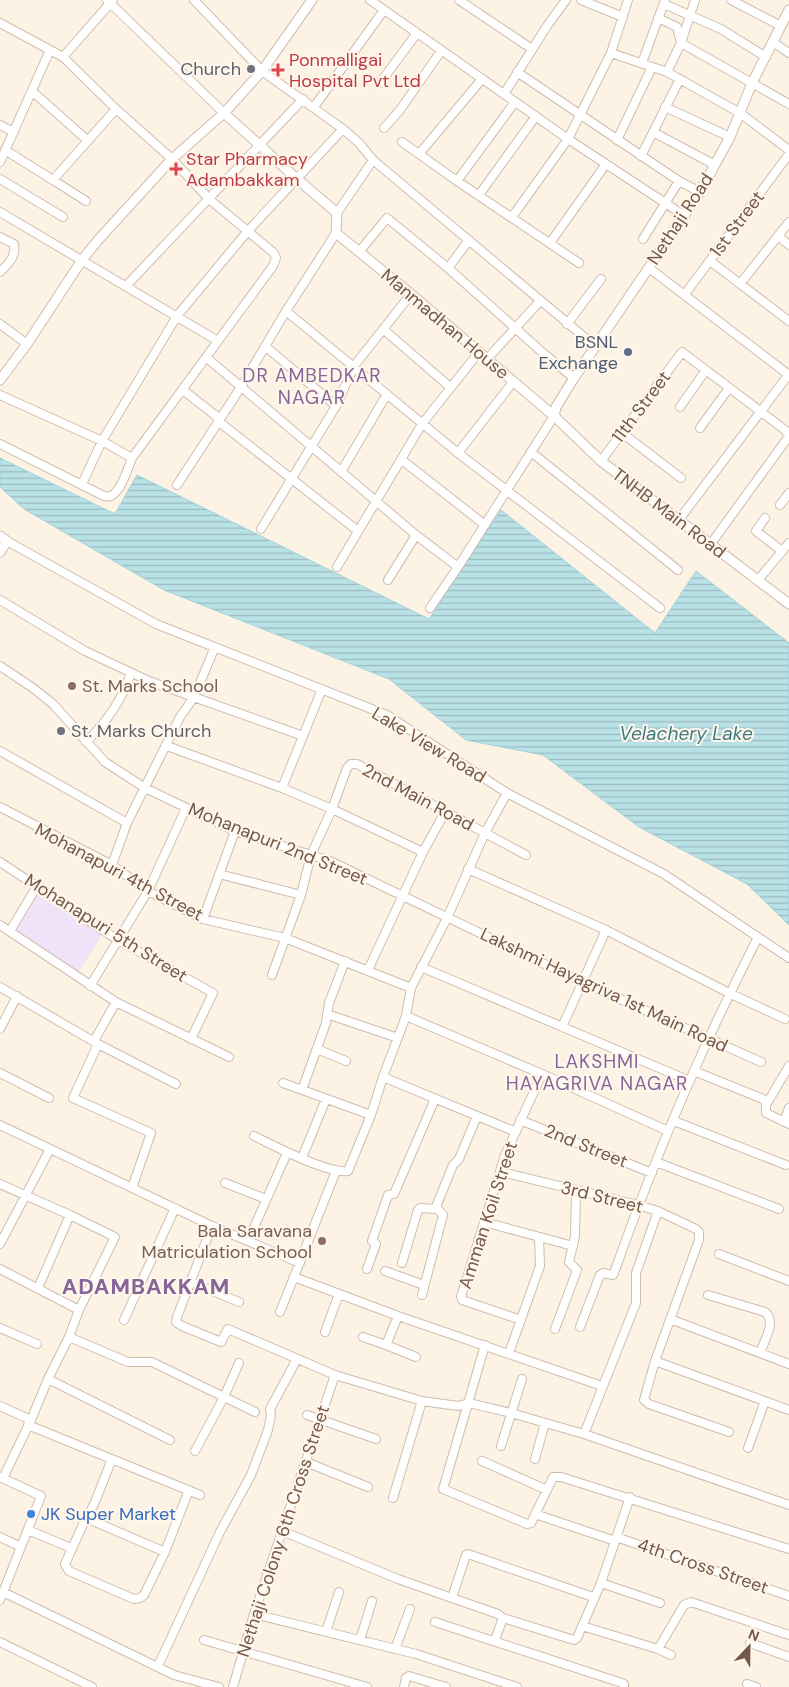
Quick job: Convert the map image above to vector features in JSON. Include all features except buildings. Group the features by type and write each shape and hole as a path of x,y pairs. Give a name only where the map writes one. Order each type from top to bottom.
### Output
{"street":[{"path":"194,0 262,72 304,99 343,129 359,143 373,160 595,346"},
{"path":"0,380 28,344 82,260 99,239 172,159 224,113 262,72 312,0"},
{"path":"370,0 568,139 685,216"},
{"path":"459,0 532,49"},
{"path":"581,0 623,17"},
{"path":"512,217 568,139 611,53 628,0"},
{"path":"666,72 681,42 695,0"},
{"path":"731,0 781,26"},
{"path":"63,57 110,1 224,113 336,213"},
{"path":"504,94 563,1"},
{"path":"642,63 664,2 721,29 766,57"},
{"path":"314,107 384,10"},
{"name":"Nethaji Road","path":"554,416 556,407 574,378 700,192 730,137 752,83 774,43 789,10"},
{"path":"658,18 677,27 681,42 789,104"},
{"path":"0,23 63,57 116,109 172,159 209,199 274,253 276,258 273,266 207,358 132,458 118,492 108,498 0,444"},
{"path":"380,83 416,33"},
{"path":"774,43 789,53"},
{"path":"0,162 50,50"},
{"path":"384,128 400,110 442,51"},
{"path":"611,53 666,72 680,79 740,113 789,150"},
{"path":"618,140 652,67"},
{"path":"517,72 679,181 700,192"},
{"path":"419,154 482,79"},
{"path":"641,156 680,79"},
{"path":"32,91 87,140"},
{"path":"126,286 304,99"},
{"path":"457,180 515,102"},
{"path":"665,106 730,137"},
{"path":"53,180 116,109"},
{"path":"479,195 536,116"},
{"path":"0,125 14,132"},
{"path":"82,484 102,441 177,316 247,232 343,129"},
{"path":"653,132 715,165"},
{"path":"402,142 579,263"},
{"path":"5,150 86,200"},
{"name":"1st Street","path":"685,294 789,154"},
{"path":"176,485 241,387 286,311 336,233 336,213 373,160"},
{"path":"550,243 606,164"},
{"path":"0,179 63,217"},
{"path":"643,239 679,181"},
{"path":"0,212 218,341"},
{"path":"359,252 387,218 448,268 574,378"},
{"path":"740,284 789,222"},
{"name":"Manmadhan House","path":"336,233 411,294 554,416"},
{"path":"778,236 789,245"},
{"path":"0,237 14,244 15,252 12,259 0,272"},
{"path":"448,268 469,240"},
{"path":"710,261 788,318"},
{"path":"649,268 789,374 678,520"},
{"path":"567,324 601,279"},
{"path":"261,529 336,406 354,366 411,294"},
{"path":"488,359 540,301"},
{"path":"286,311 458,453 660,608"},
{"path":"0,324 28,344"},
{"path":"383,329 450,388"},
{"path":"265,346 336,406"},
{"path":"337,567 422,424 478,352"},
{"name":"11th Street","path":"601,461 682,352 706,370"},
{"path":"207,358 376,502 458,567"},
{"path":"680,407 706,370 789,435 710,545"},
{"path":"458,453 513,382"},
{"path":"700,428 729,388"},
{"path":"183,390 291,480 358,531"},
{"path":"340,472 387,394"},
{"path":"0,395 102,441 132,458"},
{"path":"430,608 554,416"},
{"name":"TNHB Main Road","path":"554,416 601,461 789,604"},
{"path":"622,433 681,478"},
{"path":"531,452 678,570"},
{"path":"402,460 485,525"},
{"path":"780,505 789,493"},
{"path":"765,518 756,528 756,531 782,551"},
{"path":"388,580 416,535"},
{"path":"0,552 4,539"},
{"name":"Lake View Road","path":"4,539 156,624 387,715 507,793 664,874 789,958"},
{"path":"758,580 789,543"},
{"path":"0,600 85,652 194,697 303,736"},
{"path":"112,865 127,823 180,717 194,697 215,647"},
{"name":"Mohanapuri 2nd Street","path":"0,666 53,704 105,762 145,788 235,831 330,861 447,918"},
{"path":"86,742 101,728 115,708 125,690 131,672"},
{"path":"282,788 322,689"},
{"path":"167,746 282,788 332,809 423,852"},
{"path":"0,752 127,823"},
{"name":"2nd Main Road","path":"332,809 347,768 351,764 357,764 526,855"},
{"path":"254,1136 336,1171 348,1171 371,1115 406,1016 411,988 507,793"},
{"name":"Mohanapuri 4th Street","path":"0,807 112,865 148,891 203,919 285,938 411,988"},
{"path":"90,986 148,891 186,808"},
{"path":"272,975 301,895 310,855 332,809"},
{"path":"368,970 423,852 445,812"},
{"path":"203,919 235,831"},
{"name":"Mohanapuri 5th Street","path":"0,862 118,940 213,993 191,1039"},
{"path":"468,869 606,930 731,994 785,1018"},
{"path":"219,874 301,895"},
{"path":"10,931 37,886"},
{"name":"Lakshmi Hayagriva 1st Main Road","path":"447,918 708,1040 761,1062"},
{"path":"0,925 116,1002 229,1057"},
{"path":"562,1027 606,930"},
{"path":"580,1327 600,1275 602,1273 613,1275 614,1273 638,1205 694,1071 758,936"},
{"path":"302,1090 326,1023 329,1003 345,961"},
{"path":"421,967 690,1081"},
{"path":"0,987 96,1042 176,1084"},
{"path":"0,1029 17,996"},
{"path":"116,1002 96,1042 73,1098 152,1133 132,1188"},
{"path":"327,1014 398,1038"},
{"path":"406,1016 542,1074 668,1132"},
{"path":"317,1049 346,1061"},
{"path":"789,1066 766,1102 766,1113 786,1123 789,1108"},
{"path":"694,1071 766,1102"},
{"path":"0,1073 49,1098"},
{"name":"Amman Koil Street","path":"521,1320 461,1299 505,1156 542,1074"},
{"path":"383,1077 516,1132"},
{"path":"283,1083 371,1115"},
{"path":"302,1158 326,1098"},
{"path":"367,1269 376,1244 372,1241 388,1195 394,1194 436,1099"},
{"path":"436,1209 453,1165 459,1159 477,1116"},
{"name":"2nd Street","path":"520,1120 652,1174"},
{"path":"674,1120 786,1165"},
{"path":"0,1125 212,1226 300,1263"},
{"path":"1,1240 50,1149"},
{"path":"248,1241 288,1152"},
{"path":"656,1162 779,1209"},
{"path":"280,1312 336,1171"},
{"name":"3rd Street","path":"500,1172 638,1205 693,1227 699,1232 699,1240 670,1318"},
{"path":"225,1182 266,1199"},
{"path":"0,1184 70,1214 114,1237 79,1310 70,1337 48,1378 30,1423 2,1478 41,1496 2,1593 174,1675 219,1687"},
{"path":"555,1330 576,1272 569,1262 573,1246 576,1190"},
{"path":"124,1320 175,1208"},
{"path":"402,1263 418,1210 436,1209 443,1215 422,1295"},
{"path":"584,1434 636,1303 636,1273 658,1212"},
{"path":"38,1288 70,1214"},
{"path":"484,1222 573,1246"},
{"path":"212,1226 176,1322 221,1342 228,1329 335,1375 422,1400 458,1406 470,1403 584,1434 789,1504"},
{"path":"509,1353 540,1266 539,1238"},
{"path":"719,1254 789,1281"},
{"path":"0,1269 79,1310"},
{"path":"385,1271 424,1285"},
{"path":"294,1277 398,1316 602,1386"},
{"path":"191,1282 239,1302"},
{"path":"325,1332 339,1294"},
{"path":"708,1295 765,1312 769,1315 771,1322 760,1353"},
{"path":"386,1345 398,1316"},
{"path":"729,1432 645,1402 644,1398 654,1361 670,1318 789,1364"},
{"path":"0,1328 38,1344"},
{"path":"70,1337 128,1362 152,1362 255,1412"},
{"path":"363,1337 416,1357"},
{"path":"485,1345 444,1489 521,1523 531,1523 553,1478 561,1476 789,1549"},
{"path":"158,1666 220,1532 250,1475 268,1430 270,1409 297,1359"},
{"path":"654,1361 789,1410"},
{"path":"195,1451 224,1397 239,1363"},
{"name":"Nethaji Colony 6th Cross Street","path":"233,1687 254,1614 335,1375"},
{"path":"48,1378 170,1440"},
{"path":"501,1446 522,1379"},
{"path":"393,1498 422,1400"},
{"path":"748,1448 765,1401"},
{"path":"0,1406 30,1423 200,1495"},
{"path":"307,1415 376,1439"},
{"path":"535,1459 545,1423"},
{"path":"112,1459 95,1502 71,1548 65,1564 69,1571 134,1599 144,1595 165,1552 189,1490"},
{"path":"482,1461 546,1490"},
{"path":"306,1462 368,1487"},
{"path":"282,1530 398,1579 572,1641 577,1638 593,1597 601,1583 630,1497"},
{"name":"4th Cross Street","path":"535,1514 789,1596"},
{"path":"86,1518 165,1552"},
{"path":"28,1530 71,1548"},
{"path":"0,1537 21,1547"},
{"path":"452,1598 466,1555 468,1554 593,1597"},
{"path":"601,1583 660,1603"},
{"path":"326,1632 339,1592"},
{"path":"360,1640 372,1601"},
{"path":"658,1649 684,1605 691,1602 789,1635"},
{"path":"396,1649 410,1609"},
{"path":"254,1614 416,1654 517,1687"},
{"path":"495,1640 503,1618"},
{"path":"435,1622 622,1683 624,1687"},
{"path":"582,1626 658,1649 671,1655"},
{"path":"204,1640 367,1687"},
{"path":"0,1642 92,1687"},
{"path":"750,1643 789,1657"},
{"path":"404,1687 406,1678 409,1676 446,1687"},
{"path":"747,1684 756,1687"}],"shaded area":[{"path":"36,894 102,935 77,974 11,931"}],"water":[{"name":"Velachery Lake","path":"0,458 115,514 137,475 429,619 501,510 655,633 696,571 789,643 789,925 747,884 639,827 543,755 466,740 389,679 164,590 24,509 0,487"}],"place":[{"name":"Church","path":"251,69"},
{"name":"Ponmalligai Hospital Pvt Ltd","path":"278,70"},
{"name":"Star Pharmacy Adambakkam","path":"176,169"},
{"name":"BSNL Exchange","path":"628,352"},
{"name":"St. Marks School","path":"72,686"},
{"name":"St. Marks Church","path":"61,731"},
{"name":"Bala Saravana Matriculation School","path":"322,1241"},
{"name":"JK Super Market","path":"31,1514"}],"district":[{"name":"DR AMBEDKAR NAGAR","path":"312,386"},
{"name":"LAKSHMI HAYAGRIVA NAGAR","path":"597,1072"},
{"name":"ADAMBAKKAM","path":"146,1286"}]}
